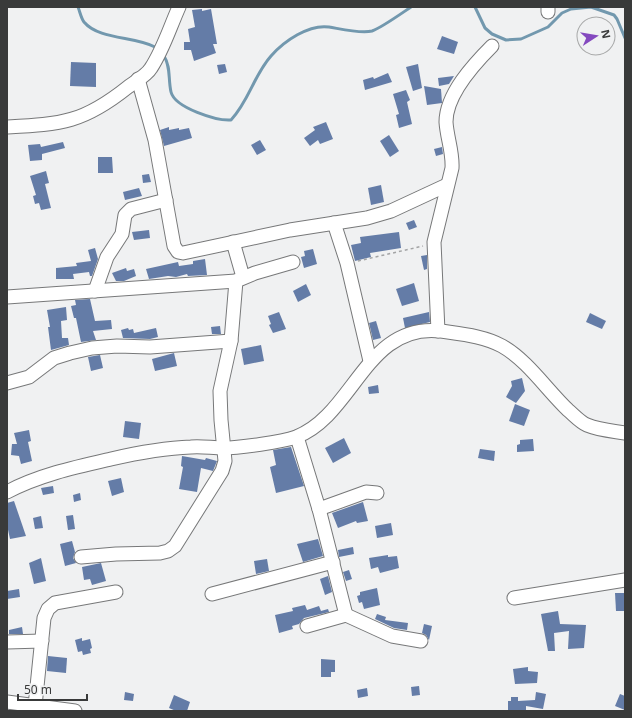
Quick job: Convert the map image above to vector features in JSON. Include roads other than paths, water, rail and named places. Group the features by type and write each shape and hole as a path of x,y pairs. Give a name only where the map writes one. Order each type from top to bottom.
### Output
{"street":[{"path":"7,127 52,125 70,121 92,113 113,99 151,69 179,7"},
{"path":"438,331 434,242 452,168 453,156 446,121 450,106 463,78 492,46"},
{"path":"138,79 154,140 174,246 178,252 183,253 290,230 367,218 391,212 447,185"},
{"path":"95,291 107,257 122,234 125,215 131,209 166,200"},
{"path":"334,223 347,263 370,361"},
{"path":"81,557 168,551 175,546 184,528 222,471 225,461 220,391 231,341 240,279 233,242"},
{"path":"7,296 95,291 240,279 293,262"},
{"path":"7,492 26,482 81,466 129,455 180,447 224,448 297,437 333,409 370,361 397,339 426,331 438,331 477,337 502,346 518,358 580,421 600,429 625,433"},
{"path":"7,382 29,377 54,358 92,348 117,346 150,347 231,341"},
{"path":"297,437 319,509 346,615"},
{"path":"319,509 366,492 377,493"},
{"path":"212,594 333,562"},
{"path":"514,598 625,580"},
{"path":"35,706 44,618 48,609 55,603 116,592"},
{"path":"307,626 346,615 392,636 421,641"},
{"path":"7,642 42,641"},
{"path":"7,702 75,711"}],"waterway":[{"path":"78,7 84,22 91,28 108,35 138,41 155,47"},
{"path":"164,56 168,69 171,92 174,98 188,108 207,116 231,120 242,105 265,63 276,50 290,39 305,31 321,27 357,32 372,31 386,24 411,7"},
{"path":"475,7 485,28 492,34 506,40 521,39 548,27 562,13 571,9 591,7 614,15 625,38"}]}
